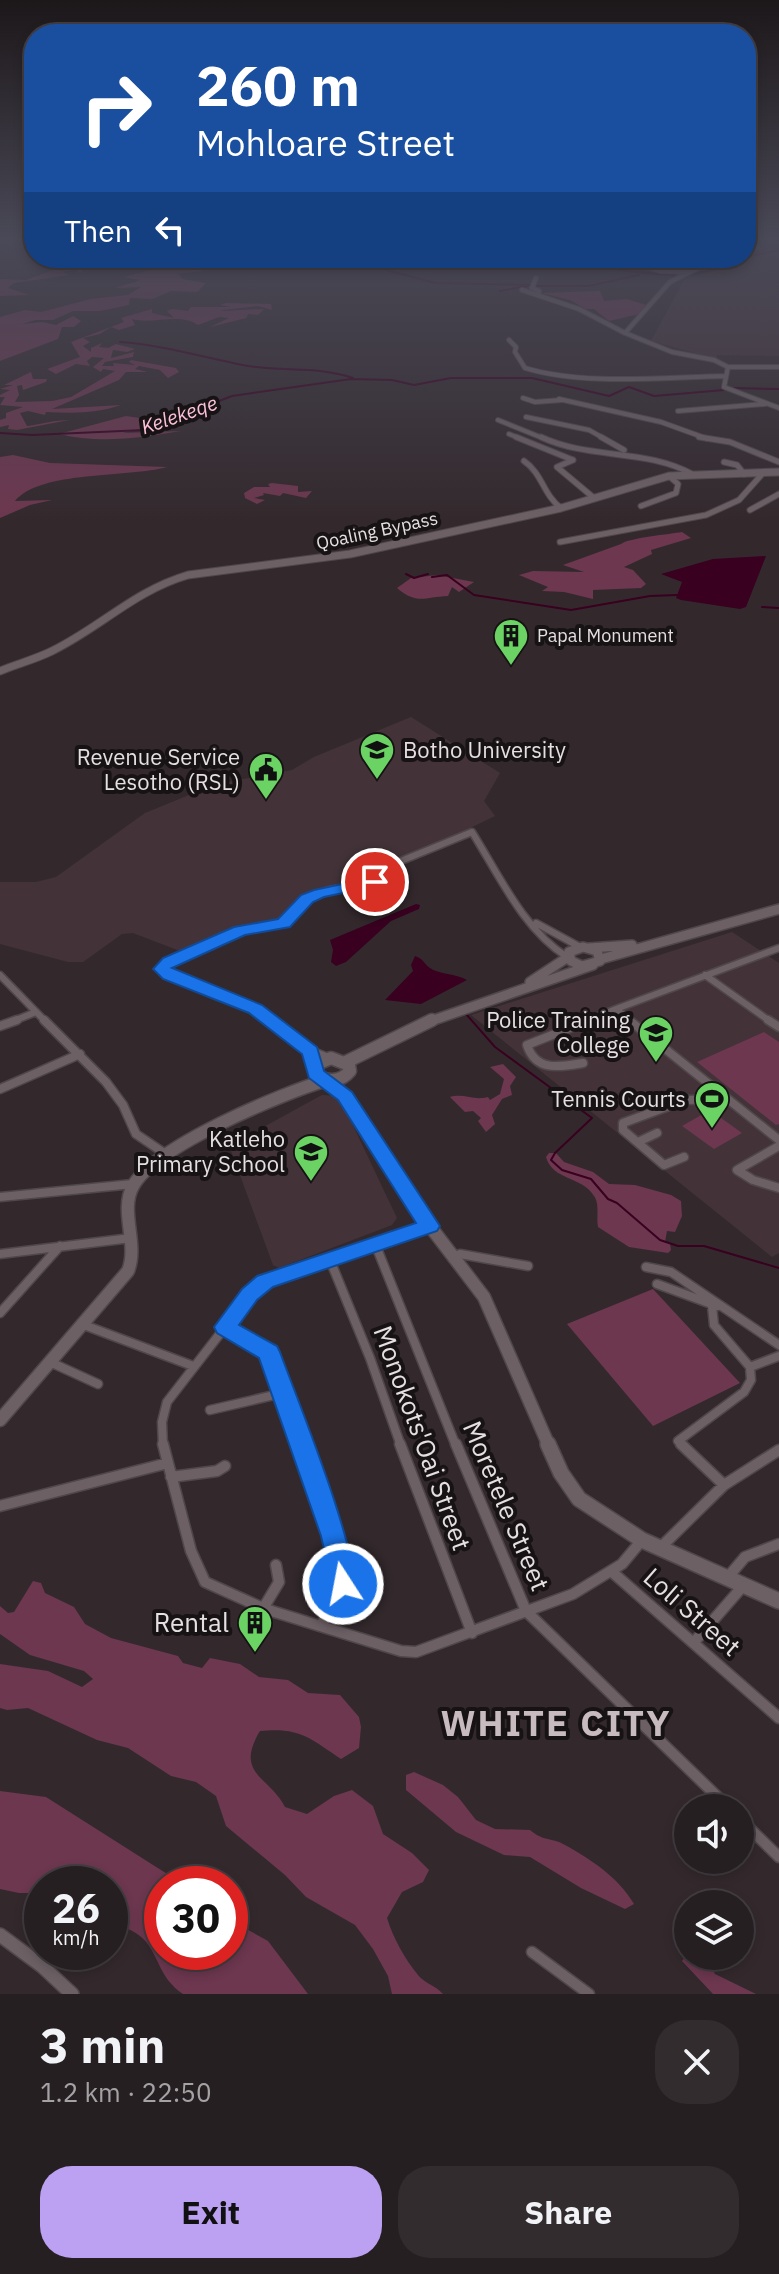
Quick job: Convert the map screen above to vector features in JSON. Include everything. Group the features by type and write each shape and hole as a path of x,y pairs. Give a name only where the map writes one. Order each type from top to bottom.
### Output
{"main road":[{"name":"Qoaling Bypass","path":"0,671 64,645 130,600 174,579 207,572 327,559 561,508 623,488 648,485 669,476 779,472"},
{"path":"0,1420 84,1325 133,1263 128,1207 133,1184 167,1155 300,1087 328,1081 380,1046 437,1017 597,962 779,909"},
{"path":"496,999 539,976 571,950 631,945 712,929"},
{"path":"584,948 599,953 597,962"},
{"path":"564,955 577,965 597,962"},
{"path":"300,1087 321,1061 331,1058 347,1071"},
{"path":"315,1069 320,1078 345,1096 429,1226 484,1297 570,1489 587,1507 642,1540 779,1601"},
{"path":"345,1096 347,1071"}],"street":[{"path":"628,334 672,352 714,360 728,367 779,367"},
{"path":"509,340 516,347 515,352 525,368 545,374 625,378 726,376"},
{"path":"728,367 724,387 779,408"},
{"path":"523,398 535,402 561,399 661,422 702,438 730,442 779,462"},
{"path":"678,411 704,407 742,410 765,404"},
{"path":"526,417 589,430 624,452"},
{"path":"498,420 518,424 532,435 556,443 649,457 694,475"},
{"path":"509,434 573,460 557,467 594,498"},
{"path":"542,447 556,443"},
{"path":"524,461 538,470 554,505 561,508"},
{"path":"724,462 737,465 744,474"},
{"path":"560,542 669,521 697,519 745,495 754,488 763,473"},
{"path":"641,506 676,493 678,484 669,476"},
{"path":"750,510 779,494"},
{"path":"331,1058 311,1051 256,1009 169,975 162,969 169,962 240,931 284,923 307,899 329,890 375,882 391,865 472,832 526,914 564,955"},
{"path":"526,914 560,938 584,948"},
{"path":"583,1063 550,1069 532,1059 527,1045 779,948"},
{"path":"0,975 80,1054 114,1093 136,1134 167,1155"},
{"path":"705,975 779,1027"},
{"path":"616,1009 779,1140"},
{"path":"0,1026 36,1012"},
{"path":"311,1051 315,1069"},
{"path":"0,1089 80,1054"},
{"path":"684,1157 664,1165 623,1130 623,1123 685,1100 727,1099"},
{"path":"638,1142 657,1133"},
{"path":"779,1146 737,1170 753,1180 779,1188"},
{"path":"0,1197 133,1184"},
{"path":"429,1226 257,1286 193,1366 160,1415 171,1477 193,1552 207,1584 233,1598 401,1651 416,1652 573,1594 622,1564 642,1540"},
{"path":"0,1254 131,1238"},
{"path":"0,1313 60,1246"},
{"name":"Moretele Street","path":"376,1246 486,1520 526,1611 715,1794"},
{"path":"453,1256 460,1254 528,1266"},
{"name":"Monokots'Oai Street","path":"330,1260 472,1633"},
{"path":"646,1267 671,1272 779,1345"},
{"path":"657,1284 718,1305"},
{"path":"718,1305 714,1325 750,1367 751,1380 744,1392 678,1441 724,1485"},
{"path":"84,1325 193,1366"},
{"path":"225,1327 269,1352 334,1536 343,1584 335,1605 321,1625"},
{"path":"750,1367 779,1356"},
{"path":"50,1362 98,1384"},
{"path":"210,1410 283,1393"},
{"path":"660,1548 724,1485 779,1450"},
{"path":"0,1506 168,1463"},
{"path":"171,1477 209,1473 225,1466"},
{"path":"728,1577 745,1557 779,1544"},
{"path":"264,1607 279,1582 276,1565"},
{"name":"Loli Street","path":"611,1571 695,1641 779,1718"},
{"path":"695,1641 745,1584"},
{"path":"754,1833 779,1857"},
{"path":"0,1935 42,1966 72,1994"},
{"path":"532,1952 589,1994"}],"shaded area":[{"path":"0,334 60,334 58,339 0,361"},
{"path":"92,334 100,334 83,338 90,342 83,346 91,352 91,348 102,343 99,347 108,348 116,344 135,349 127,352 113,350 111,358 134,352 133,357 105,362 102,366 114,366 113,363 135,365 129,362 131,360 176,368 179,372 168,378 160,370 139,366 135,369 148,372 126,372 119,380 52,409 121,405 75,413 46,412 45,415 28,411 20,413 27,426 69,420 17,430 8,429 9,425 0,427 0,420 6,418 6,413 23,407 0,405 5,397 0,395 10,390 0,389 13,385 4,385 31,372 33,379 47,379 46,382 23,390 22,385 17,386 19,395 15,402 52,401 71,397 115,371 103,369 101,372 93,367 104,358 92,357 87,361 90,366 76,364 56,374 47,369 80,357 71,342"},
{"path":"655,334 779,334 779,356 717,355 717,359 651,341"},
{"path":"126,416 154,420 155,426 122,433 181,431 105,439 59,434"},
{"path":"13,455 50,463 167,467 44,484 27,491 15,501 52,500 30,505 0,518 0,457"},
{"path":"268,484 298,486 298,492 312,491 306,498 263,493 254,498 265,500 257,504 245,498 244,493 254,487 270,487"},
{"path":"682,532 691,538 651,550 652,554 624,567 633,570 646,584 641,588 593,590 593,599 564,592 542,591 548,587 519,575 533,571 584,572 563,565 632,540"},
{"path":"766,556 746,607 740,609 676,598 682,582 661,574 713,559"},
{"path":"437,575 474,582 459,592 452,587 448,596 427,598 410,597 397,588 411,578"},
{"path":"411,717 500,773 484,801 495,816 391,866 377,884 329,891 308,899 289,926 248,930 184,959 180,951 133,933 122,934 83,962 68,962 0,944 0,882 36,882 56,877 145,813 216,784 292,770 314,757"},
{"path":"420,905 419,909 391,921 346,962 336,966 331,962 333,950 330,940"},
{"name":"Police Training College","path":"732,932 779,963 779,1253 772,1257 471,1015"},
{"path":"415,956 434,970 467,980 421,1004 385,1000 413,971 411,965"},
{"path":"764,1032 779,1042 779,1124 776,1125 697,1062"},
{"path":"503,1064 516,1077 510,1086 512,1095 502,1099 492,1115 495,1124 486,1132 478,1121 481,1118 473,1111 465,1112 450,1097 488,1097 490,1100 500,1094 504,1079 490,1067"},
{"name":"Katleho Primary School","path":"322,1095 339,1096 397,1218 392,1225 279,1268 273,1265 230,1148"},
{"name":"Tennis Courts","path":"710,1110 742,1133 714,1149 682,1126"},
{"path":"549,1153 556,1153 564,1162 593,1172 609,1184 635,1185 681,1201 682,1216 675,1232 667,1231 665,1242 670,1244 671,1250 668,1253 629,1247 598,1227 594,1196 582,1185 555,1170 546,1157"},
{"path":"653,1289 740,1383 653,1426 567,1324"},
{"path":"33,1581 41,1583 45,1593 74,1607 85,1624 111,1638 178,1656 183,1663 202,1668 210,1658 240,1664 259,1677 288,1680 308,1693 340,1695 359,1717 359,1748 341,1759 304,1736 285,1731 260,1731 253,1745 252,1766 285,1807 307,1814 334,1796 352,1790 373,1806 383,1834 412,1853 429,1870 423,1882 402,1892 387,1918 396,1941 413,1969 420,1978 443,1994 392,1994 388,1976 355,1925 306,1897 285,1875 226,1826 216,1796 196,1782 171,1776 128,1748 97,1740 28,1708 0,1708 0,1664 48,1671 82,1687 93,1679 84,1671 30,1655 0,1634 0,1606 8,1613 14,1612"},
{"path":"414,1772 443,1785 458,1797 476,1820 495,1829 530,1830 575,1851 612,1877 634,1904 625,1909 581,1888 530,1857 504,1855 456,1832 406,1790 406,1775"},
{"path":"0,1791 46,1797 155,1866 144,1866 144,1940 128,1930 128,1866 24,1866 24,1893 0,1889"},
{"path":"248,1930 268,1941 308,1994 183,1994 163,1972 248,1970"},
{"path":"690,1970 713,1970 715,1974 756,1994 713,1994"}],"waterway":[{"name":"Kelekeqe","path":"120,342 248,366 327,372 353,378"},
{"name":"Kelekeqe","path":"0,433 32,435 144,430 232,396 351,379 392,380 414,385 451,378 532,378 609,396 629,387 654,396 724,390"},
{"name":"Kelekeqe","path":"732,388 779,389"},
{"path":"406,574 414,578 428,574"},
{"path":"432,577 447,575 474,595 571,610 650,596 677,595"},
{"path":"762,607 779,608"},
{"path":"466,1014 495,1047 592,1118 555,1153 551,1160 562,1170 591,1179 608,1199 617,1203 660,1240 678,1246 704,1246 779,1268"}],"place":[{"name":"Papal Monument","path":"511,667"},
{"name":"Botho University","path":"377,781"},
{"name":"Revenue Service Lesotho (RSL)","path":"266,801"},
{"name":"Police Training College","path":"656,1064"},
{"name":"Tennis Courts","path":"712,1130"},
{"name":"Katleho Primary School","path":"311,1183"},
{"name":"Rental","path":"255,1654"}],"district":[{"name":"WHITE CITY","path":"556,1723"}],"route":[{"path":"343,1584 334,1536 269,1352 225,1327 249,1295 265,1282 429,1226 345,1096 329,1081 315,1074 311,1051 256,1009 164,973 162,969 169,962 240,931 284,923 307,899 320,893 375,882"}]}
